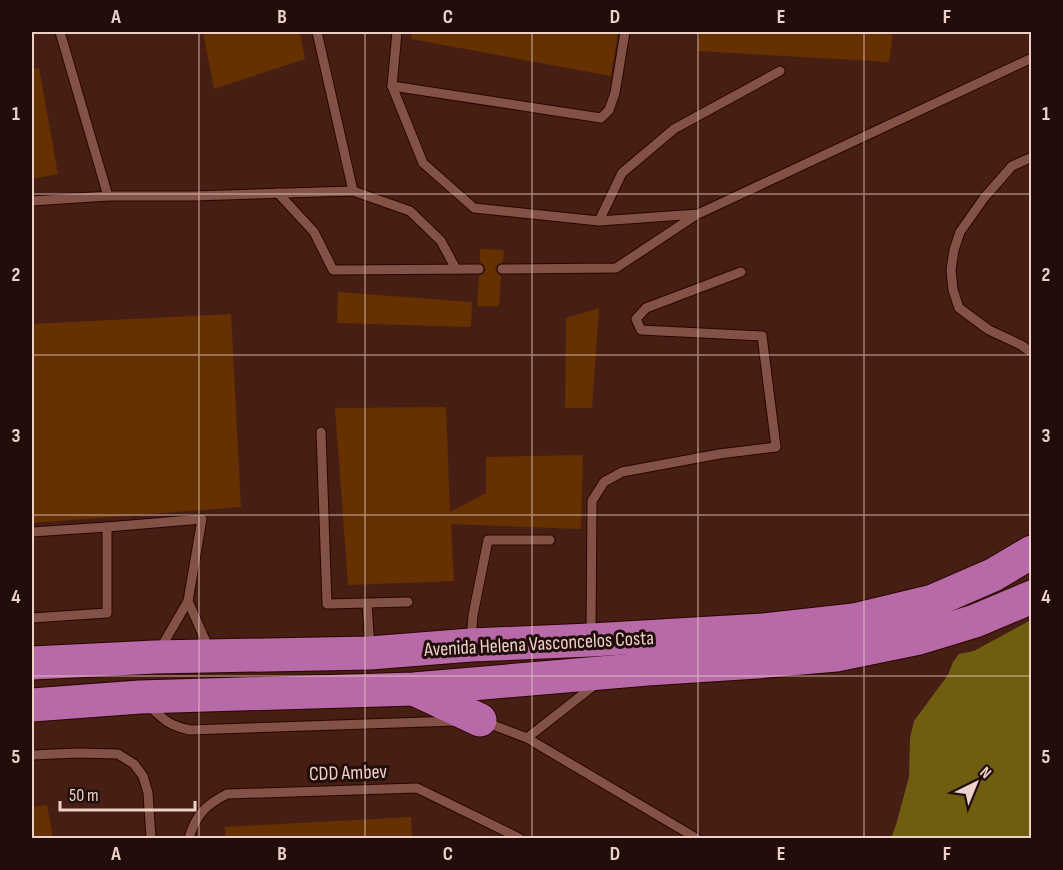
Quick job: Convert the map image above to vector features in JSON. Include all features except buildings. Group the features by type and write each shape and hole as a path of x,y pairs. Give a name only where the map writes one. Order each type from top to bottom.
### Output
{"highway":[{"name":"Avenida Helena Vasconcelos Costa","path":"32,663 155,657 370,653 471,645 763,630 855,620 933,600 993,575 1032,552"},
{"name":"Avenida Helena Vasconcelos Costa","path":"32,705 140,697 414,689 836,655 930,634 975,621 1032,597"},
{"path":"414,689 480,720"}],"lane":[{"path":"60,32 108,196"},
{"path":"317,32 353,191"},
{"path":"397,32 392,86 423,163 474,208 599,221 698,214"},
{"path":"392,86 601,118 609,110 615,93 625,32"},
{"path":"502,269 616,268 698,214 1032,58"},
{"path":"599,221 622,172 665,136 780,71"},
{"path":"1032,157 1012,166 984,198 960,232 951,270 952,290 959,308 989,330 1021,345 1032,353"},
{"path":"32,201 108,196 353,191 410,211 441,242 456,269"},
{"path":"278,193 314,232 333,270 479,269"},
{"path":"591,640 592,501 604,482 622,472 719,454 776,447 762,336 642,330 636,319 646,308 741,272"},
{"path":"321,432 327,604 408,602"},
{"path":"32,532 202,519 188,601 155,657"},
{"path":"32,618 107,613 106,527"},
{"path":"471,645 473,615 488,540 550,540"},
{"path":"188,601 212,656"},
{"path":"368,603 370,653"},
{"path":"527,738 611,672"},
{"path":"140,697 164,720 190,730 480,720 527,738 696,838"},
{"path":"32,755 118,753 134,764 143,776 148,793 150,838"},
{"name":"CDD Ambev","path":"189,838 198,815 212,801 227,794 417,788 519,838"}],"shaded area":[{"path":"1031,620 1031,838 891,838 909,777 910,738 914,721 948,675 959,654 974,651"}]}
